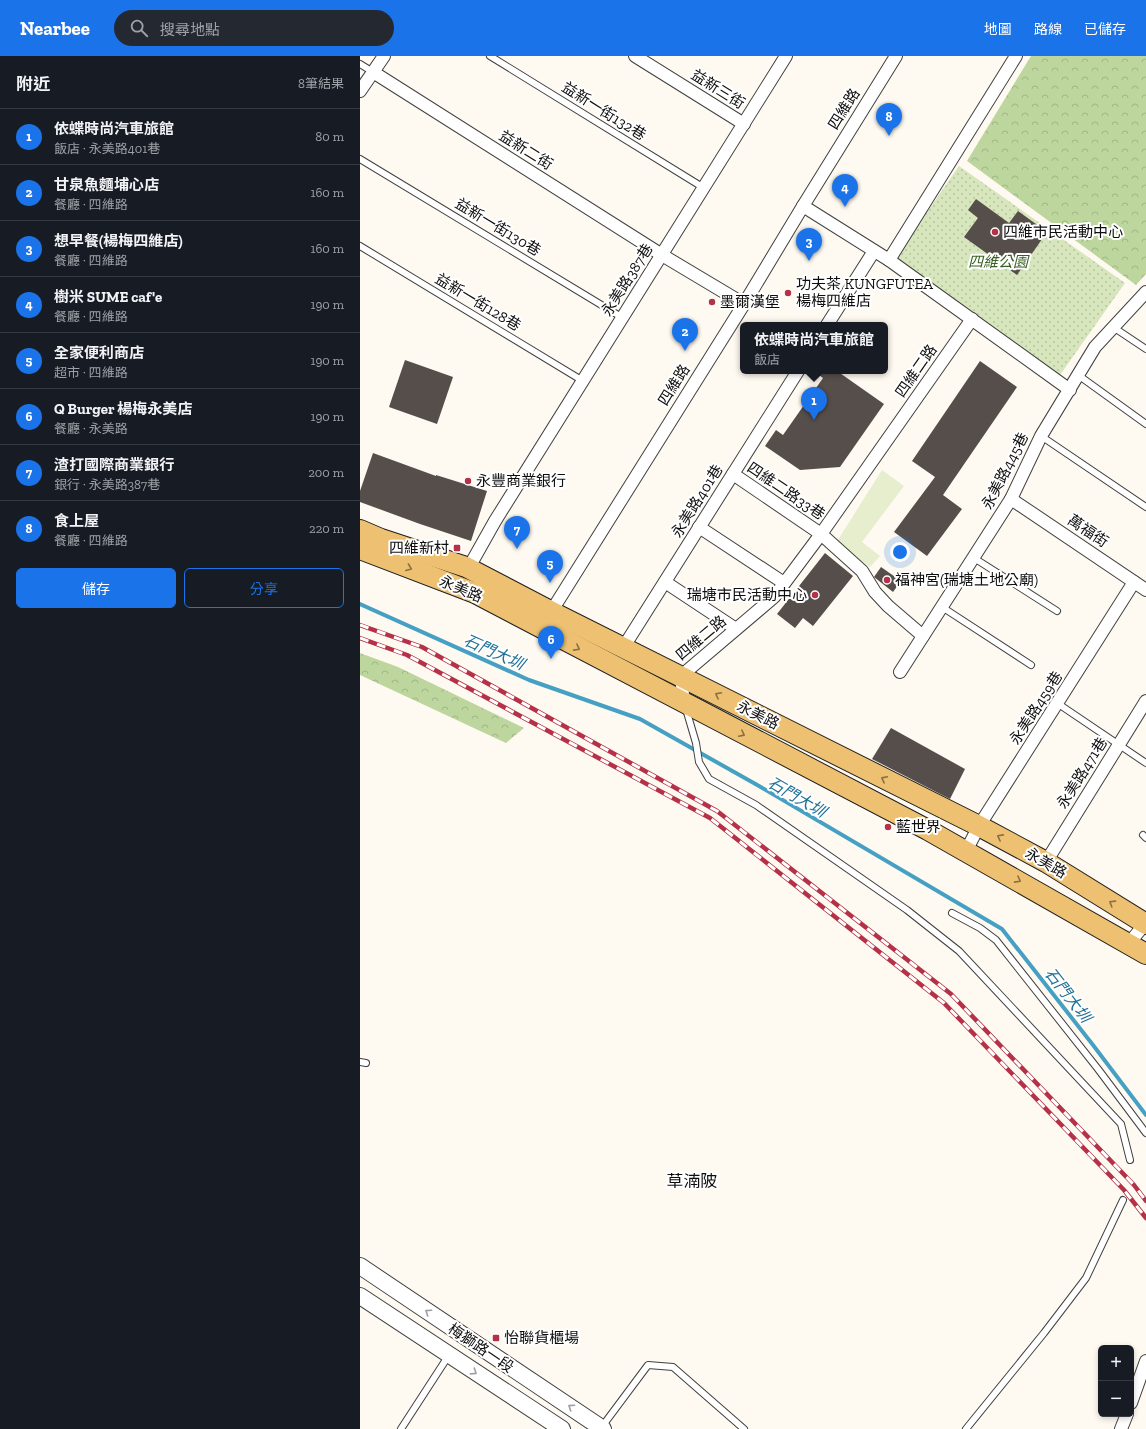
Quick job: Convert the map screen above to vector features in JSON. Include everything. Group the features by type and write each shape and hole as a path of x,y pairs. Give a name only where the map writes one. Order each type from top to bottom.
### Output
{"main road":[{"name":"永美路","path":"360,530 468,569 979,826 1046,862 1146,924"},
{"name":"永美路","path":"360,549 475,593 684,704 928,830 1146,954"}],"street":[{"path":"360,90 384,56"},
{"name":"益新三街","path":"635,56 744,124"},
{"name":"四維路","path":"544,630 551,612 744,304 896,56"},
{"path":"889,260 1016,56"},
{"name":"永美路387巷","path":"468,569 495,521 744,124 784,57"},
{"name":"益新二街","path":"373,72 662,255 744,304"},
{"path":"803,206 889,260 1070,390"},
{"path":"829,322 874,251"},
{"name":"永美路445巷","path":"900,672 1011,499 1040,436 1070,390 1095,347 1146,292"},
{"name":"四維二路","path":"684,704 681,676 774,597 821,534 972,319"},
{"name":"永美路401巷","path":"623,648 796,374"},
{"name":"四維二路33巷","path":"733,474 821,534 862,571 875,592 888,606 923,636"},
{"name":"萬福街","path":"1011,499 1146,590"},
{"path":"699,527 784,583"},
{"path":"665,582 736,629"},
{"name":"永美路459巷","path":"966,851 979,826 1134,582"},
{"name":"永美路471巷","path":"1046,862 1146,701"},
{"path":"1129,944 1146,924"},
{"name":"梅獅路一段","path":"360,1266 601,1428"},
{"name":"梅獅路一段","path":"360,1296 562,1429"},
{"path":"1134,1395 1146,1361"},
{"path":"1121,1429 1126,1417"}],"lane":[{"name":"益新一街132巷","path":"490,56 704,188"},
{"path":"360,64 373,72"},
{"name":"益新一街130巷","path":"360,159 623,318"},
{"name":"益新一街128巷","path":"360,246 583,381"},
{"path":"1114,327 1146,349"},
{"path":"1078,375 1146,424"},
{"path":"1040,436 1146,507"},
{"path":"974,558 1057,611"},
{"path":"942,607 1031,665"},
{"path":"1057,703 1146,763"},
{"path":"684,704 700,762 709,779 756,805 907,910 959,951 1121,1124 1130,1160"},
{"path":"952,913 980,928 996,940 1098,1069 1146,1133"},
{"path":"966,1429 1044,1333 1086,1278 1123,1200"},
{"path":"401,1429 449,1355"},
{"path":"601,1428 648,1365 673,1367 744,1429"}],"green space":[{"path":"1031,56 1146,56 1146,274 1136,285 967,161"},
{"name":"四維公園","path":"959,166 1125,283 1060,375 895,258"},
{"path":"882,470 904,486 862,542 880,556 870,567 836,543"},
{"path":"360,653 398,667 524,728 506,743 360,675"}],"building":[{"path":"976,199 1009,223 1018,211 1047,232 1017,275 964,237 978,218 968,210"},
{"path":"405,360 453,377 437,424 389,407"},
{"path":"980,361 1017,387 943,495 962,509 927,556 894,532 935,477 912,461"},
{"path":"818,374 841,374 884,404 840,467 800,470 765,446 776,430 783,435 823,378"},
{"path":"373,453 436,476 487,491 471,541 360,502 360,491"},
{"name":"瑞塘市民活動中心","path":"825,553 853,576 813,626 803,618 795,628 777,614"},
{"name":"福神宮(瑞塘土地公廟)","path":"881,567 901,581 893,592 874,577"},
{"path":"891,728 965,769 950,799 872,759"}],"waterway":[{"name":"石門大圳","path":"360,604 529,680 640,719 759,786 1002,929 1146,1115"}],"railway":[{"path":"360,625 422,647 717,811 951,994 1134,1185 1146,1201"},
{"path":"360,638 407,655 710,818 944,1003 1124,1190 1146,1218"}],"place":[{"name":"食上屋","path":"889,136"},
{"name":"樹米 SUME caf'e","path":"845,207"},
{"name":"四維市民活動中心","path":"995,232"},
{"name":"想早餐(楊梅四維店)","path":"809,261"},
{"name":"功夫茶 KUNGFUTEA 楊梅四維店","path":"788,293"},
{"name":"墨爾漢堡","path":"712,302"},
{"name":"甘泉魚麵埔心店","path":"685,351"},
{"name":"依蝶時尚汽車旅館","path":"814,420"},
{"name":"永豐商業銀行","path":"468,481"},
{"name":"四維新村","path":"457,548"},
{"name":"渣打國際商業銀行","path":"517,549"},
{"name":"福神宮(瑞塘土地公廟)","path":"887,580"},
{"name":"全家便利商店","path":"550,583"},
{"name":"瑞塘市民活動中心","path":"815,595"},
{"name":"Q Burger 楊梅永美店","path":"551,659"},
{"name":"藍世界","path":"888,827"},
{"name":"怡聯貨櫃場","path":"496,1338"}],"district":[{"name":"草湳陂","path":"692,1181"}]}
